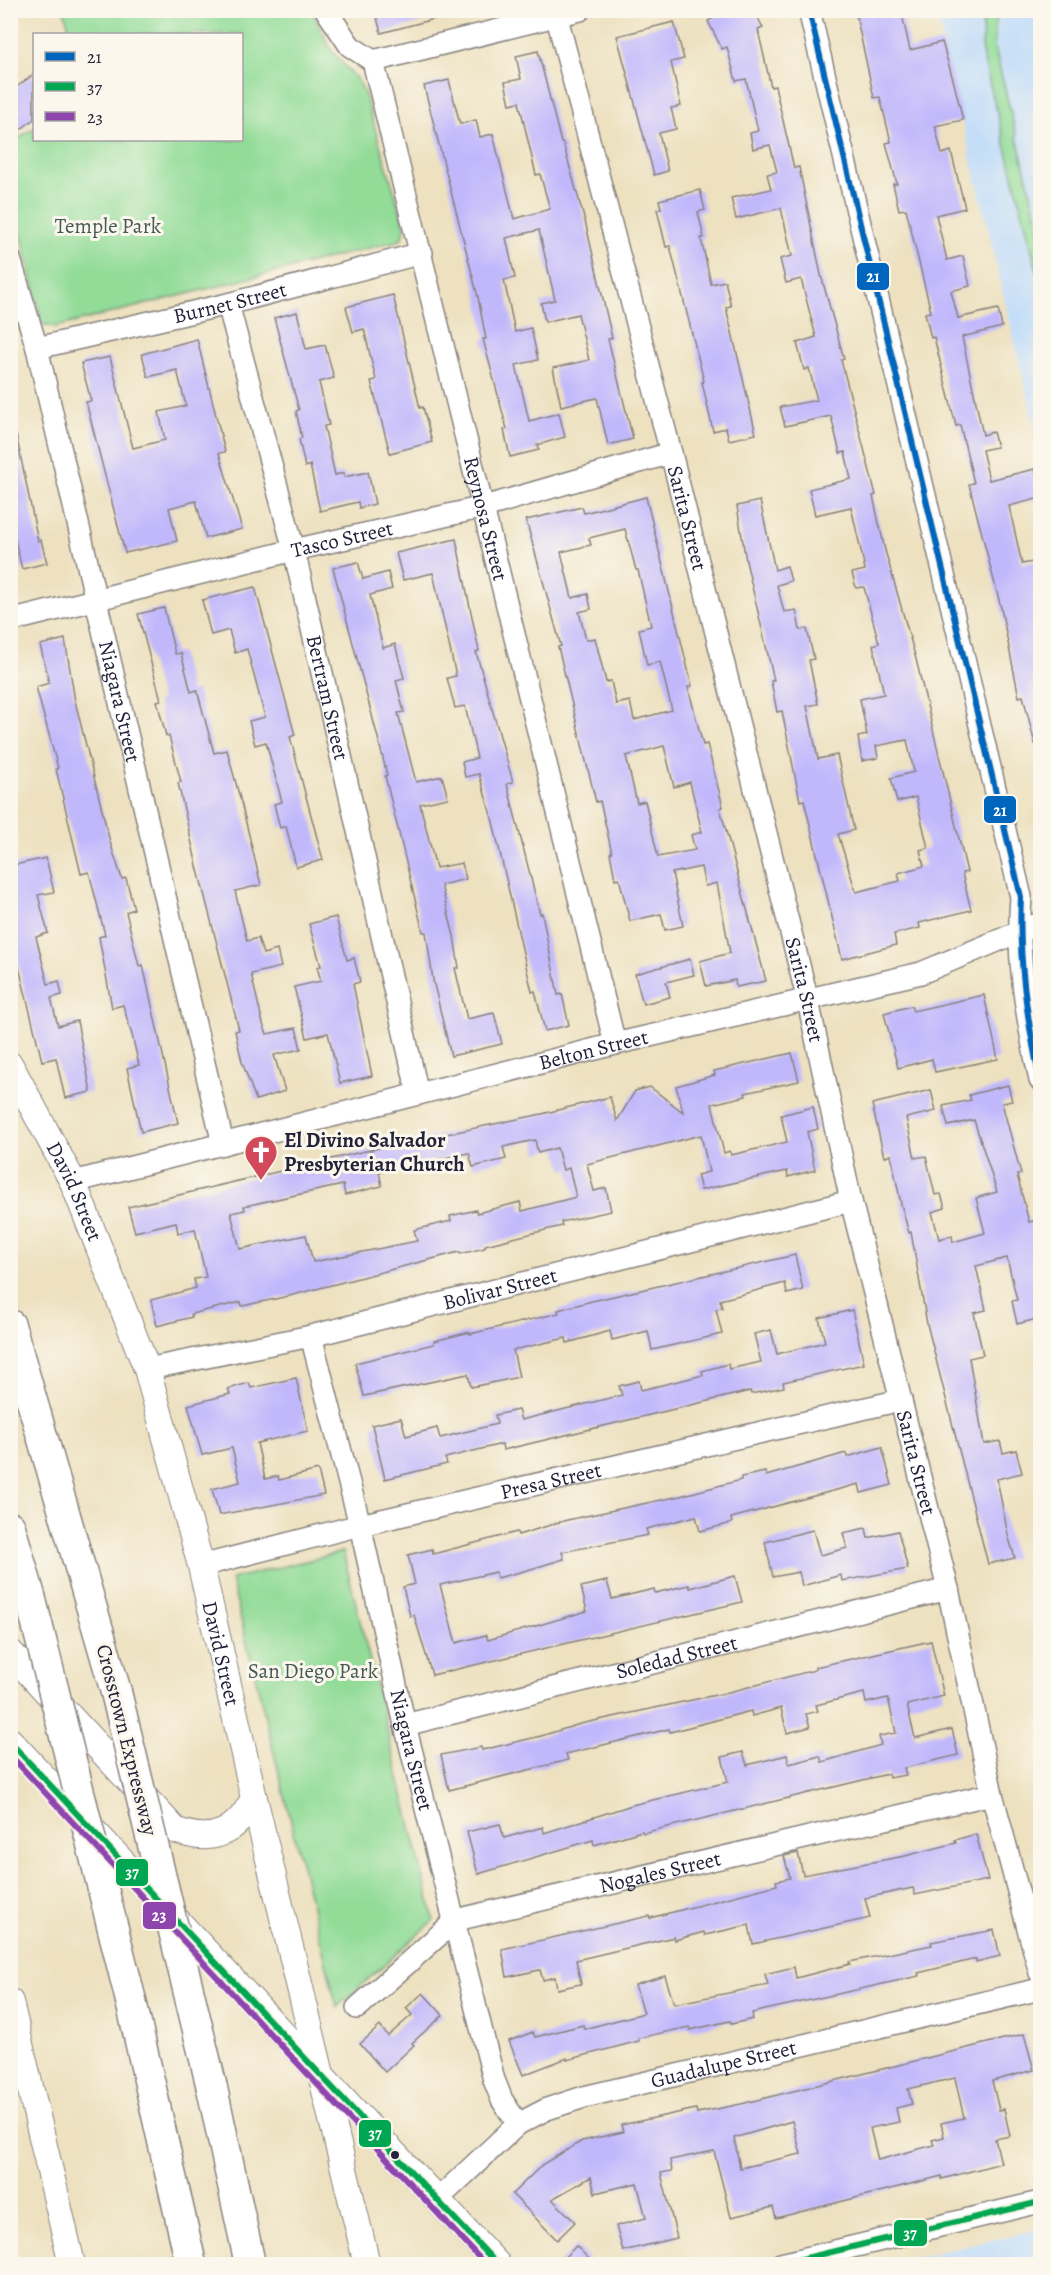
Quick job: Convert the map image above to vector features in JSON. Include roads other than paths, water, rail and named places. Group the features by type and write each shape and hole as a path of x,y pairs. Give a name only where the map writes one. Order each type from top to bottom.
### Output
{"highway":[{"name":"Crosstown Expressway","path":"10,1325 116,1692 212,2088 250,2265"},
{"path":"10,1527 30,1596 131,2001 191,2265"}],"main road":[{"name":"David Street","path":"10,1065 73,1182 147,1369 201,1566 254,1797 367,2265"},
{"path":"10,1652 175,1830 193,1838 233,1828 246,1813 254,1797"},
{"path":"10,1741 497,2265"},
{"path":"10,2002 72,2265"}],"street":[{"path":"326,10 350,46 373,61 555,13 580,10"},
{"path":"808,10 1021,897 1018,931 1028,1025 1041,1080"},
{"name":"Sarita Street","path":"555,13 671,453 808,1000 851,1201 948,1589 992,1794 1041,1973"},
{"name":"Reynosa Street","path":"373,61 615,1044"},
{"name":"Burnet Street","path":"37,348 228,304 422,253"},
{"name":"Niagara Street","path":"10,260 37,348 223,1144"},
{"name":"Bertram Street","path":"228,304 294,550 418,1094"},
{"name":"Tasco Street","path":"10,621 294,550 484,507 671,453"},
{"name":"Belton Street","path":"73,1182 615,1044 921,973 1041,923"},
{"name":"Bolivar Street","path":"147,1369 310,1336 851,1201"},
{"name":"Niagara Street","path":"310,1336 360,1525 405,1725 456,1920 494,2080 502,2100 518,2124"},
{"name":"Presa Street","path":"201,1566 360,1525 901,1400"},
{"name":"Soledad Street","path":"405,1725 948,1589"},
{"name":"Nogales Street","path":"357,2008 456,1920 992,1794"},
{"name":"Guadalupe Street","path":"437,2200 518,2124 547,2109 584,2097 1041,1989"},
{"path":"782,2265 1041,2202"}],"place":[{"name":"El Divino Salvador Presbyterian Church","path":"261,1181"}],"park label":[{"name":"Temple Park","path":"108,226"},
{"name":"San Diego Park","path":"313,1671"}]}
